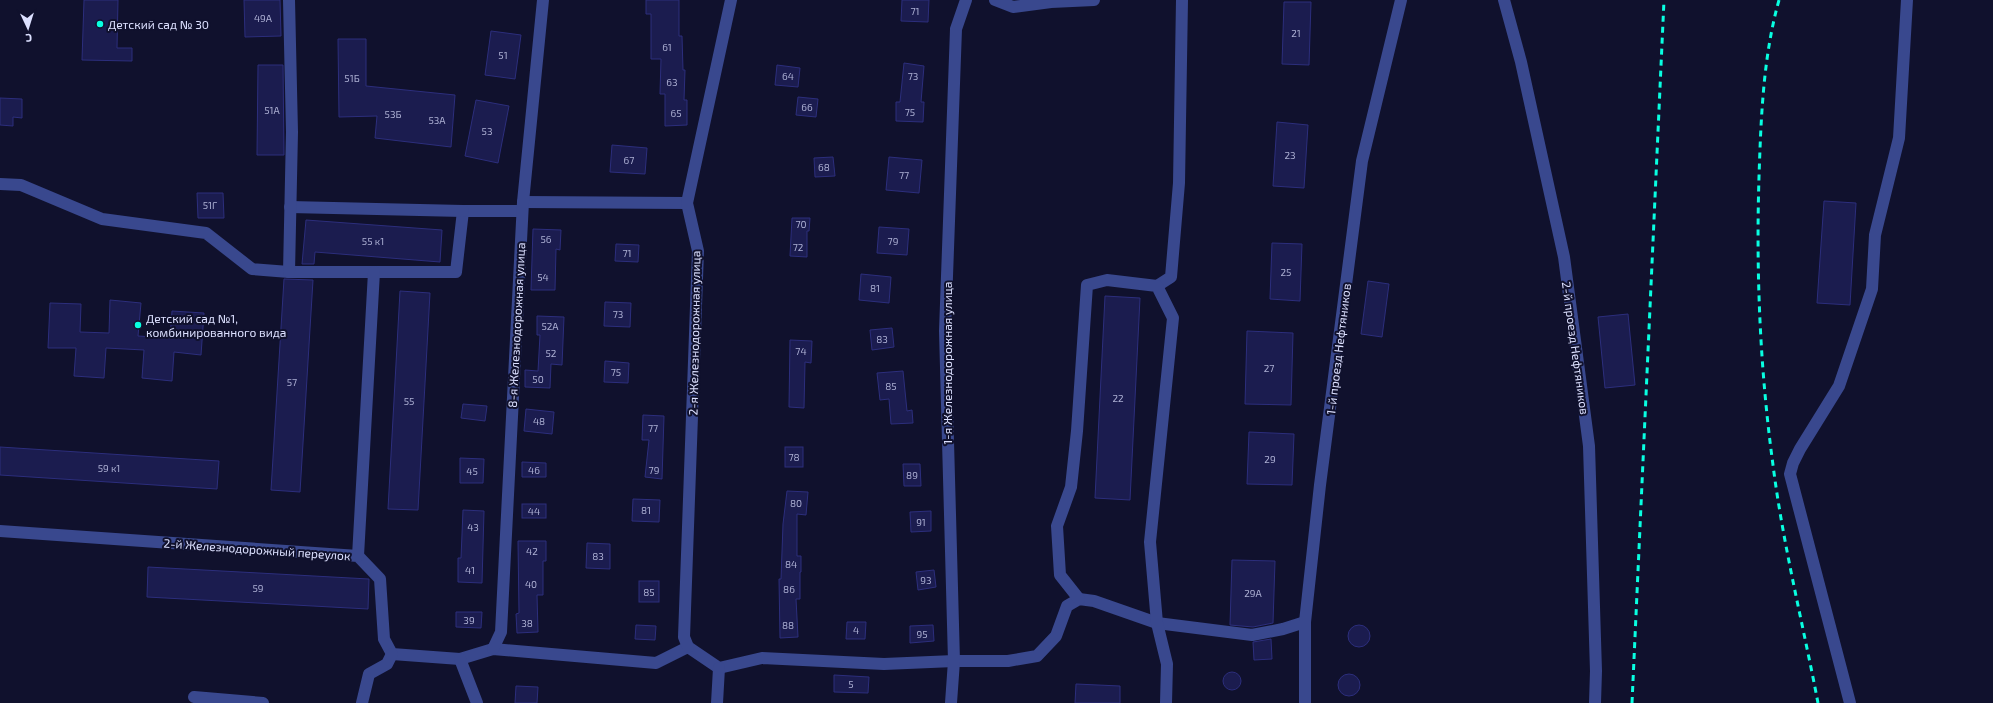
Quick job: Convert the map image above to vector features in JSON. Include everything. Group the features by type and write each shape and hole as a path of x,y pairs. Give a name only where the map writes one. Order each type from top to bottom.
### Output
{"street":[{"path":"289,272 292,132 290,0"},
{"name":"8-я Железнодорожная улица","path":"492,649 501,632 522,206 543,0"},
{"name":"2-я Железнодорожная улица","path":"688,647 684,637 698,251 687,203 731,0"},
{"name":"1-я Железнодорожная улица","path":"951,703 954,661 945,331 956,29 966,0"},
{"path":"995,0 1013,7 1050,2 1094,0"},
{"path":"1079,599 1060,574 1057,526 1071,487 1077,431 1087,285 1107,280 1157,286 1171,277 1179,183 1182,0"},
{"name":"1-й проезд Нефтяников","path":"1305,703 1305,622 1320,485 1362,161 1401,0"},
{"name":"2-й проезд Нефтяников","path":"1504,0 1521,62 1564,257 1589,446 1596,671 1595,703"},
{"path":"1850,703 1790,474 1793,463 1800,449 1839,386 1872,289 1875,235 1899,138 1907,0"},
{"path":"0,184 21,184 102,219 206,233 252,269 289,272 456,272 463,211"},
{"path":"290,207 463,211 522,206 687,203"},
{"path":"358,556 374,272"},
{"path":"1157,286 1173,318 1150,542 1157,623 1167,664 1166,703"},
{"name":"2-й Железнодорожный переулок","path":"0,531 358,556 380,579 384,639 392,654"},
{"path":"362,703 369,674 387,664 392,654 460,659 492,649 656,663 688,647 719,668 762,658 884,664 954,661 1008,661 1037,656 1056,636 1067,606 1079,599 1094,601 1157,623 1252,634 1283,629 1305,622"},
{"path":"460,659 476,703"},
{"path":"717,703 719,668"},
{"path":"194,697 263,703"}],"building":[{"name":"Детский сад № 30","path":"84,0 118,0 117,48 132,48 132,61 82,60"},
{"path":"244,0 280,0 281,36 245,37"},
{"path":"646,0 679,0 679,36 682,36 683,70 685,70 684,100 687,100 687,125 665,126 665,94 660,94 661,59 651,59 651,14 646,14"},
{"path":"902,0 929,0 928,22 901,21"},
{"path":"1284,2 1311,2 1309,65 1282,64"},
{"path":"491,31 521,35 515,79 485,75"},
{"path":"338,39 366,39 366,86 455,95 451,147 375,138 377,116 339,117"},
{"path":"904,63 924,66 921,102 924,102 923,122 896,121 896,102 900,102"},
{"path":"258,65 283,65 284,155 257,155"},
{"path":"777,65 800,68 798,87 775,85"},
{"path":"798,97 818,99 816,117 796,115"},
{"path":"0,98 22,99 22,118 13,117 13,126 0,125"},
{"path":"476,100 509,106 498,163 465,156"},
{"path":"1277,122 1308,125 1304,188 1273,186"},
{"path":"612,145 647,148 645,174 610,172"},
{"path":"833,157 835,176 815,177 814,158"},
{"path":"889,157 922,160 919,193 886,190"},
{"path":"197,193 223,193 224,218 198,218"},
{"path":"1824,201 1856,203 1850,305 1817,303"},
{"path":"792,218 810,218 809,231 807,231 807,257 790,256"},
{"path":"306,220 442,230 440,262 315,252 314,264 302,264"},
{"path":"879,227 909,229 907,255 877,253"},
{"path":"533,229 561,230 560,250 556,249 555,290 531,290"},
{"path":"1272,243 1302,244 1300,301 1270,299"},
{"path":"616,244 639,245 638,262 615,261"},
{"path":"861,274 891,277 889,303 859,300"},
{"path":"284,279 313,280 300,492 271,490"},
{"path":"1368,281 1389,284 1382,337 1361,334"},
{"path":"400,291 430,293 418,510 388,509"},
{"path":"1105,296 1140,298 1130,500 1095,498"},
{"path":"110,300 141,303 138,336 170,338 172,311 204,313 201,355 174,352 172,381 142,378 144,350 106,348 104,378 74,376 76,348 48,348 50,303 81,304 80,332 109,333"},
{"path":"605,302 631,303 630,327 604,326"},
{"path":"1628,314 1635,385 1605,388 1598,317"},
{"path":"537,316 564,317 562,365 551,364 550,388 525,387 525,370 538,371 540,335 537,335"},
{"path":"892,328 894,347 872,350 870,330"},
{"path":"1247,331 1293,333 1291,405 1245,404"},
{"path":"790,340 812,341 811,363 805,362 804,408 789,407"},
{"path":"605,361 629,363 628,383 604,382"},
{"path":"903,371 907,411 912,410 913,423 891,424 889,399 880,400 877,373"},
{"path":"463,404 487,406 485,421 461,418"},
{"path":"526,409 554,412 552,434 524,431"},
{"path":"643,415 664,416 662,479 645,477 649,440 642,440"},
{"path":"1249,432 1294,434 1292,485 1247,484"},
{"path":"0,447 219,461 217,489 0,475"},
{"path":"785,447 803,447 803,467 785,467"},
{"path":"460,458 484,459 483,483 460,483"},
{"path":"522,462 546,463 546,477 522,477"},
{"path":"903,464 920,464 921,486 904,486"},
{"path":"787,491 808,492 806,515 797,514 797,556 801,556 800,599 796,599 798,637 780,638 779,579 781,579 783,524"},
{"path":"633,499 660,500 659,522 632,521"},
{"path":"522,504 546,504 546,518 522,518"},
{"path":"463,510 484,511 482,583 458,582 458,558 461,558"},
{"path":"931,511 931,531 911,532 910,512"},
{"path":"518,541 546,541 546,561 543,561 543,595 537,595 538,632 517,633 516,614 519,613"},
{"path":"587,543 610,544 610,569 586,568"},
{"path":"1232,560 1275,561 1273,623 1253,627 1230,625"},
{"path":"148,567 369,579 368,609 147,597"},
{"path":"934,570 936,587 918,590 916,572"},
{"path":"639,581 659,581 659,602 639,602"},
{"path":"456,612 482,612 481,628 456,627"},
{"path":"847,622 866,622 865,639 846,639"},
{"path":"636,625 656,626 655,640 635,639"},
{"path":"933,625 934,641 910,643 910,626"},
{"path":"1359,625 1367,628 1370,636 1367,644 1359,647 1351,644 1348,636 1351,628"},
{"path":"1271,639 1272,659 1254,660 1253,642"},
{"path":"1232,672 1238,675 1241,681 1238,687 1232,690 1226,687 1223,681 1226,675"},
{"path":"1349,674 1357,677 1360,685 1357,693 1349,696 1341,693 1338,685 1341,677"},
{"path":"834,675 869,677 868,693 834,692"},
{"path":"1076,684 1120,686 1120,703 1075,703"},
{"path":"516,686 538,687 537,703 515,703"}],"railway":[{"path":"1632,703 1664,0"},
{"path":"1779,0 1769,43 1762,110 1758,213 1760,321 1765,393 1777,495 1818,703"}],"place":[{"name":"Детский сад № 30","path":"100,24"},
{"name":"Детский сад №1, комбинированного вида","path":"138,325"}]}
